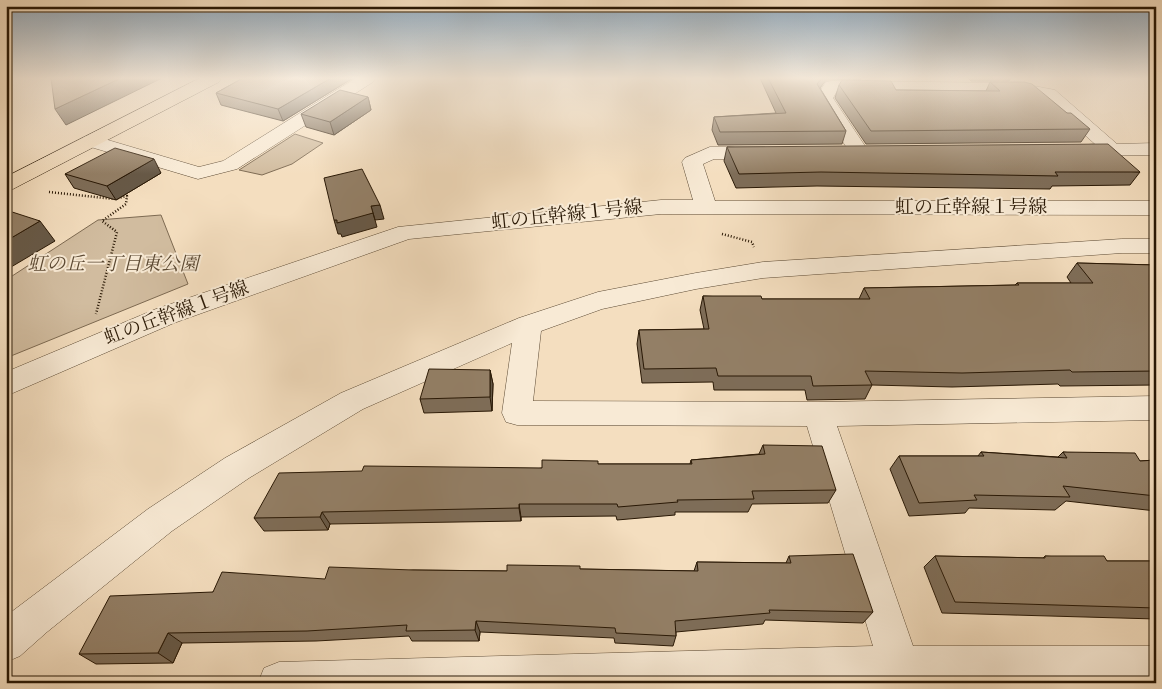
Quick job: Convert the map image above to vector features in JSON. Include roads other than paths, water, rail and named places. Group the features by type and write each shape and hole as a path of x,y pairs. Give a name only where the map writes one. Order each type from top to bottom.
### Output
{"main road":[{"path":"6,185 152,110"}],"street":[{"path":"91,142 198,173 230,165 316,110"},
{"path":"834,110 869,152 839,152"},
{"path":"1067,110 1113,150"},
{"path":"1054,150 1156,149"},
{"path":"701,207 692,162 710,153 780,153"},
{"name":"虹の丘幹線１号線","path":"6,385 96,344 166,316 406,232 661,207 1156,208"},
{"path":"6,642 160,520 237,468 352,401 528,325 598,302 696,281 763,270 1122,246 1156,246"},
{"path":"528,325 517,413 818,414 1156,408"},
{"path":"818,414 902,674"},
{"path":"279,683 902,674 1156,666"}],"park label":[{"name":"虹の丘一丁目東公園","path":"113,265"}]}
